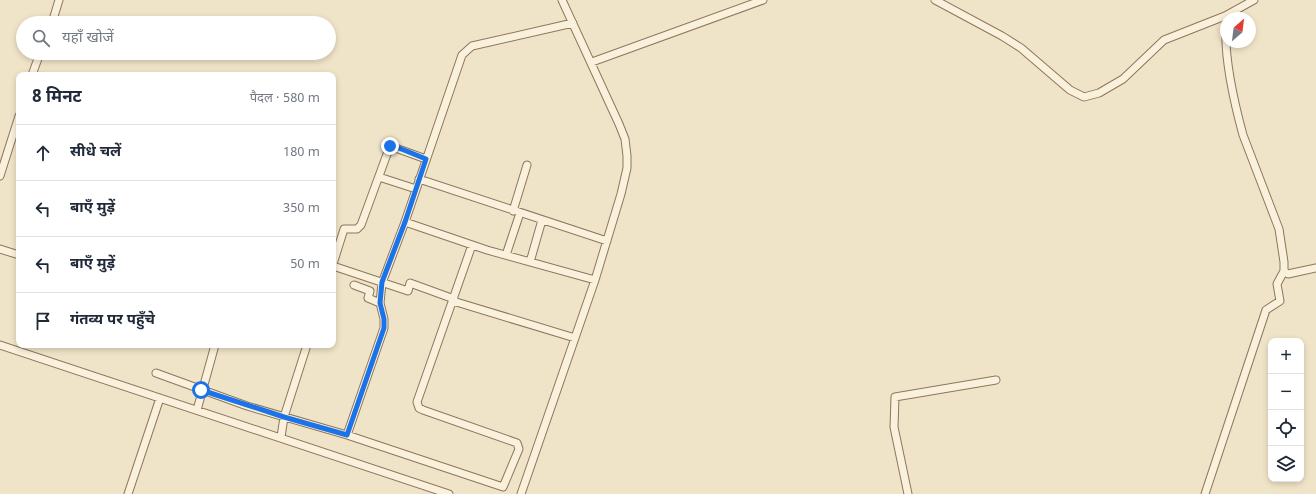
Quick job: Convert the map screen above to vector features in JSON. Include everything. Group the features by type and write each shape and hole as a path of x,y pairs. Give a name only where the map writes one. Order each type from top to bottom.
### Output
{"street":[{"path":"54,16 59,0"},
{"path":"521,494 595,280 621,194 627,168 627,156 621,129 592,62 562,0"},
{"path":"592,62 763,0"},
{"path":"935,0 1002,36 1021,48 1070,90 1084,97 1099,93 1123,80 1164,40 1220,18"},
{"path":"1235,12 1254,0"},
{"path":"1216,19 1220,21"},
{"path":"347,435 384,328 384,319 380,303 382,282 405,222 465,51 472,46 573,23"},
{"path":"1205,494 1266,310 1280,301 1277,284 1284,271 1283,250 1279,229 1245,142 1239,119 1226,48"},
{"path":"33,72 37,60"},
{"path":"0,176 16,125"},
{"path":"336,255 344,229 357,229 361,225 390,146 394,146 426,159"},
{"path":"513,211 527,165"},
{"path":"379,177 416,189"},
{"path":"419,179 607,241"},
{"path":"506,255 520,213"},
{"path":"530,262 542,220"},
{"path":"405,222 472,245 595,280"},
{"path":"156,373 201,390 284,417 347,435 502,487 505,485 519,449 517,443 423,410 417,402 472,245"},
{"path":"0,249 16,254"},
{"path":"336,266 408,291 410,283 453,300 575,338"},
{"path":"1284,271 1288,274 1316,268"},
{"path":"354,285 370,291 368,298 380,303"},
{"path":"0,345 281,437 427,491 449,494"},
{"path":"197,410 201,390 214,348"},
{"path":"281,437 284,417 305,348"},
{"path":"908,494 894,427 895,397 996,380"},
{"path":"128,494 160,398"}],"route":[{"path":"201,390 247,406 347,435 384,328 385,323 380,303 382,282 405,222 426,159 394,146 390,146"}]}
